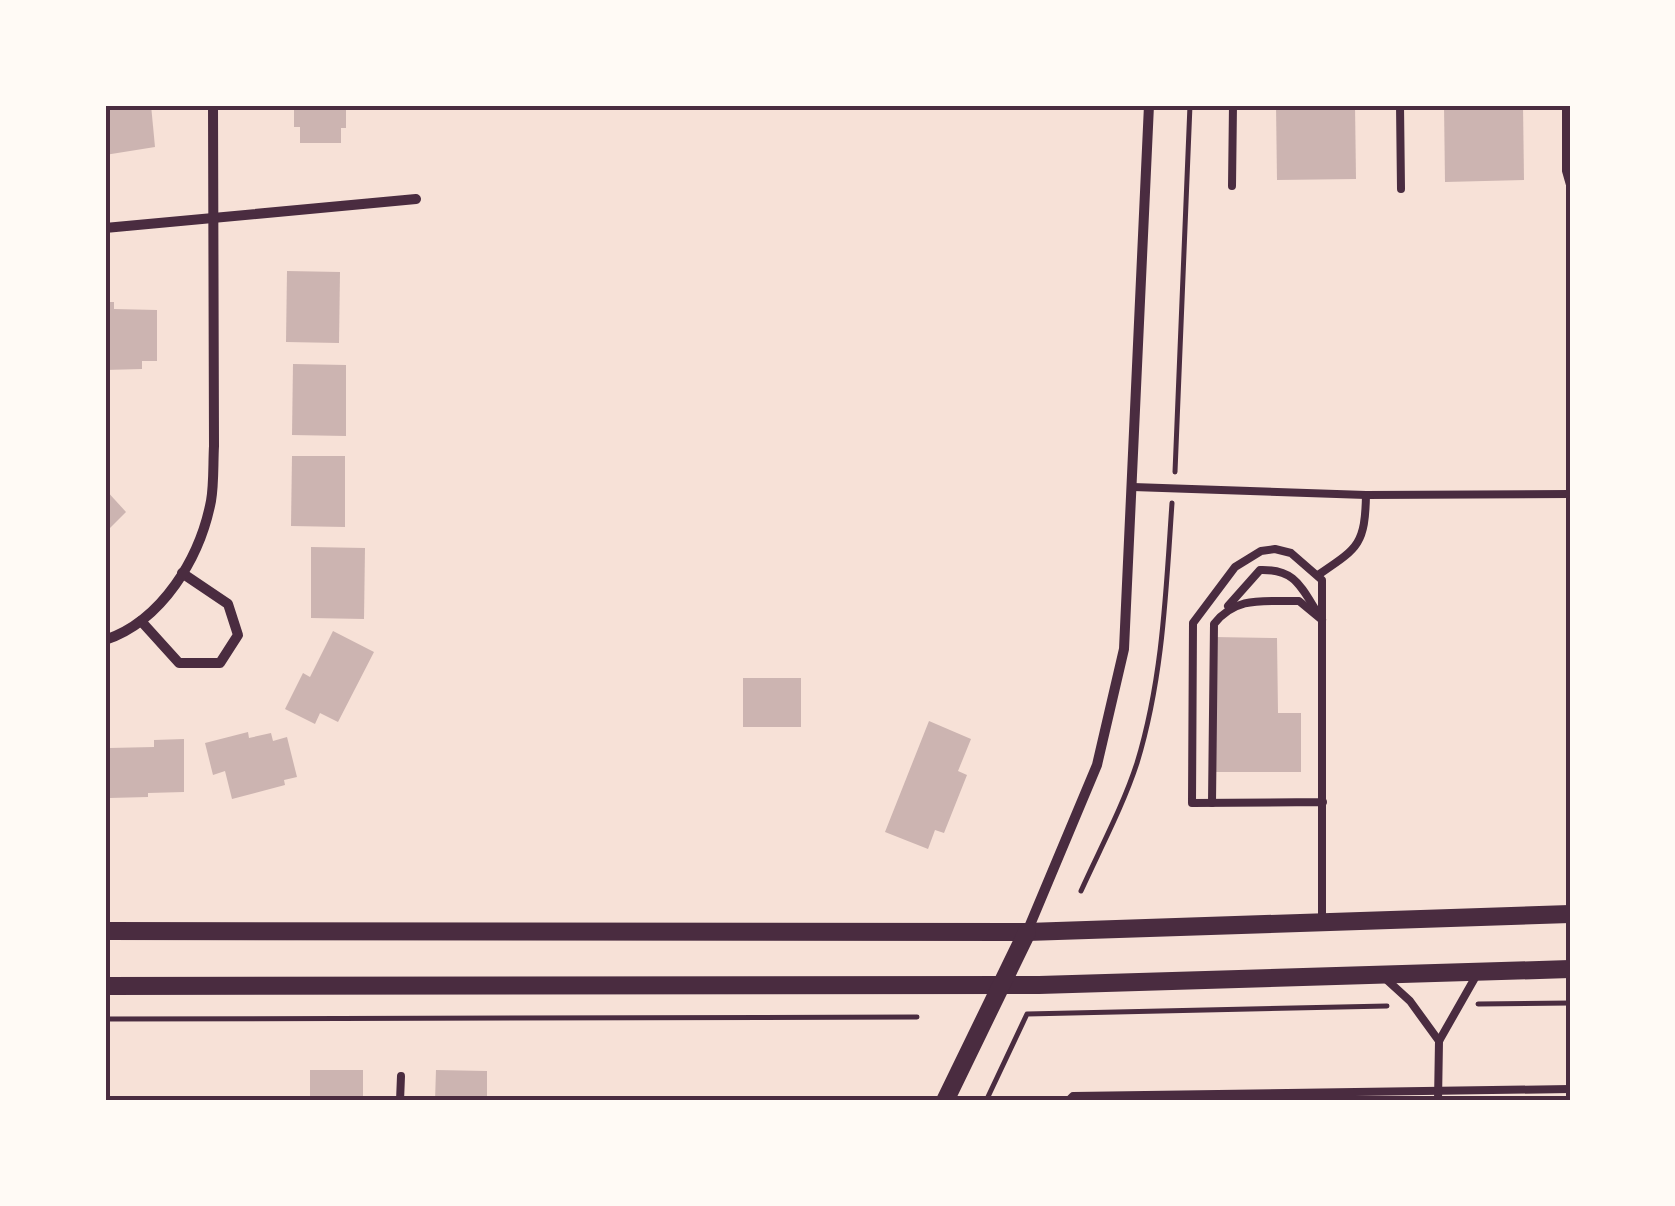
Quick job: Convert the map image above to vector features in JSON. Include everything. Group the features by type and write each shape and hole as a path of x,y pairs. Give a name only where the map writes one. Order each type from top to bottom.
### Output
{"street":[{"path":"105,640 119,636 162,601 196,550 212,499 212,105"},
{"path":"946,1101 1027,932 1097,764 1114,702 1124,649 1149,105"},
{"path":"105,228 416,199"},
{"path":"140,621 178,663 220,663 238,635 228,604 182,573"},
{"path":"105,930 1027,932 1570,914"},
{"path":"105,986 1000,986 1570,969"}],"lane":[{"path":"1232,186 1233,105"},
{"path":"1400,105 1401,188"},
{"path":"1566,105 1566,171 1570,185"},
{"path":"1133,488 1366,496 1570,494"},
{"path":"1318,575 1343,558 1364,534 1366,496"},
{"path":"1322,802 1192,803 1193,623 1235,567 1262,551 1291,553 1322,580 1322,620 1322,802 1322,924"},
{"path":"1212,803 1214,624 1260,570 1280,570 1296,580 1322,620"},
{"path":"1227,608 1244,602 1299,600 1322,620"},
{"path":"1438,1096 1439,1040 1461,998 1480,973"},
{"path":"1382,977 1397,986 1439,1040"},
{"path":"400,1101 401,1076"},
{"path":"1068,1101 1073,1096 1438,1096 1570,1089"}],"path":[{"path":"1468,1004 1570,1003"},
{"path":"986,1101 1026,1014 1404,1006"},
{"path":"105,1019 917,1017"}],"building":[{"path":"105,105 151,105 155,147 105,155"},
{"path":"294,105 346,105 346,128 341,128 341,143 300,143 300,127 294,127"},
{"path":"1276,105 1355,105 1356,179 1277,180"},
{"path":"1444,105 1523,105 1524,180 1445,182"},
{"path":"287,271 340,272 339,343 286,342"},
{"path":"105,302 114,302 114,309 157,310 157,361 142,361 142,369 105,370"},
{"path":"293,364 346,365 346,436 292,435"},
{"path":"292,456 345,456 345,527 291,526"},
{"path":"105,489 126,512 105,533"},
{"path":"311,547 365,548 364,619 311,618"},
{"path":"333,631 374,652 338,722 320,713 315,724 285,709 303,673 310,677"},
{"path":"1214,637 1277,638 1278,713 1301,713 1301,772 1215,772"},
{"path":"743,678 801,678 801,727 743,727"},
{"path":"929,721 971,739 958,771 967,775 944,833 935,830 928,849 885,832"},
{"path":"248,732 249,738 271,733 273,741 287,737 297,777 284,780 285,785 232,799 225,771 213,775 205,743"},
{"path":"184,739 184,792 109,798 109,748 154,747 154,740"},
{"path":"310,1070 363,1070 363,1101 310,1101"},
{"path":"436,1070 487,1071 487,1101 435,1101"}]}
